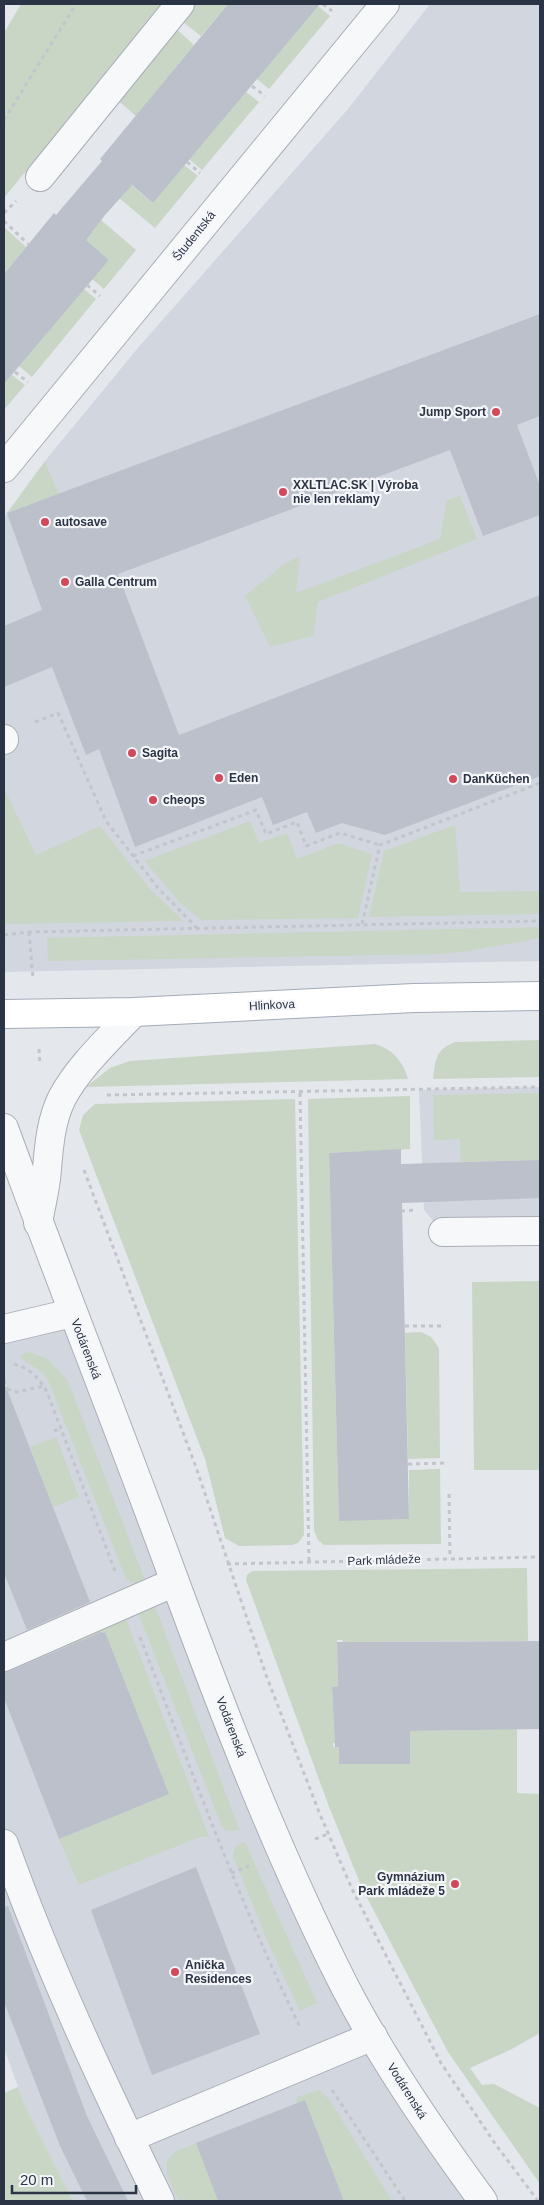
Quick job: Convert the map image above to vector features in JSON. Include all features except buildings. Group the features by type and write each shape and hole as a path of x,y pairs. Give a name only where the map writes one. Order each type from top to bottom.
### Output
{"main road":[{"name":"Hlinkova","path":"4,1014 134,1012 414,998 540,996"}],"street":[{"path":"40,177 180,4"},
{"name":"Študentská","path":"4,468 385,4"},
{"path":"38,1224 47,1171 49,1142 54,1119 62,1098 76,1078 134,1012"},
{"name":"Vodárenská","path":"4,1128 72,1313 281,1852 346,1988 373,2036 437,2139 483,2201"},
{"path":"444,1232 540,1231"},
{"path":"4,1329 72,1313"},
{"path":"4,1657 175,1582"},
{"path":"4,1844 19,1887 80,2034 160,2201"},
{"path":"129,2138 373,2036"}],"path":[{"path":"4,120 76,4"},
{"path":"252,86 270,101"},
{"path":"187,162 206,178"},
{"path":"4,221 28,244"},
{"path":"87,285 105,300"},
{"path":"15,372 34,386"},
{"path":"31,724 58,713 106,820 158,888 197,928"},
{"path":"133,856 256,810 266,834 297,822 306,846 340,833 380,844 540,783"},
{"path":"362,924 380,844"},
{"path":"4,935 29,932 540,921"},
{"path":"99,1097 126,1094 300,1093 540,1087"},
{"path":"300,1093 309,1562"},
{"path":"82,1164 196,1466 227,1564 266,1675 315,1803 365,1916 441,2063 496,2145 538,2201"},
{"path":"405,1326 445,1326"},
{"path":"8,1362 26,1368 40,1379 44,1386 231,1873 272,1971 335,2095 405,2201"},
{"path":"4,1380 6,1390 17,1392 44,1386"},
{"path":"54,1431 61,1428"},
{"path":"408,1464 448,1463"},
{"path":"449,1494 450,1558"},
{"path":"81,1502 88,1500"},
{"name":"Park mládeže","path":"227,1564 540,1557"}],"shaded area":[{"path":"430,4 537,4 540,6 540,961 4,972 4,519 7,513 59,494 45,461 137,349 348,109"},
{"path":"540,1087 540,1231 443,1232 424,1210 419,1090"},
{"path":"72,1313 281,1852 483,2201 73,2201 24,2103 4,2048 4,1329"}],"green space":[{"path":"21,4 162,4 4,198 4,33"},
{"path":"192,4 228,4 201,36 179,19"},
{"path":"318,6 330,16 269,89 257,79"},
{"path":"173,26 194,45 136,116 115,98"},
{"path":"246,92 259,102 202,170 189,159"},
{"path":"184,165 198,176 155,228 119,198 130,184 153,203"},
{"path":"101,220 136,250 104,289 92,279 109,260 84,239"},
{"path":"4,227 26,247 4,274"},
{"path":"84,289 96,299 32,377 19,366"},
{"path":"12,375 25,385 4,410 4,384"},
{"path":"45,461 59,494 7,513"},
{"path":"460,496 477,539 318,602 313,636 270,647 245,596 284,564 300,556 296,593 440,539 447,500"},
{"path":"4,788 36,855 100,826 150,889 183,921 4,924"},
{"path":"250,821 259,843 287,833 297,859 339,843 372,854 358,918 201,920 180,903 145,861"},
{"path":"455,825 460,892 540,891 540,914 369,917 384,851"},
{"path":"540,927 540,938 440,954 48,961 47,938"},
{"path":"540,1040 540,1077 433,1079 440,1052 455,1042"},
{"path":"375,1044 387,1049 396,1057 408,1079 86,1087 110,1068 130,1061"},
{"path":"540,1093 540,1160 461,1162 460,1139 434,1140 433,1095"},
{"path":"410,1096 410,1149 329,1153 339,1520 409,1519 409,1470 440,1469 441,1544 324,1545 318,1540 314,1531 308,1099"},
{"path":"295,1099 304,1535 298,1543 292,1545 239,1546 225,1538 205,1459 79,1130 83,1115 95,1104"},
{"path":"540,1281 540,1470 474,1470 472,1282"},
{"path":"421,1332 431,1337 439,1348 440,1458 408,1459 405,1333"},
{"path":"29,1352 46,1358 67,1379 145,1580 136,1584 126,1579 48,1380 43,1373 21,1358 21,1355"},
{"path":"56,1437 79,1497 53,1507 30,1447"},
{"name":"Gymnázium Park mládeže 5","path":"527,1568 528,1641 343,1642 342,1640 337,1640 338,1686 332,1687 335,1743 333,1743 333,1747 339,1747 339,1764 410,1764 410,1731 517,1729 517,1793 540,1794 540,2033 510,2050 470,2068 482,2085 494,2084 540,2108 540,2184 448,2052 362,1888 328,1804 246,1580 247,1575 252,1571"},
{"path":"153,1601 240,1830 227,1831 222,1827 141,1620 139,1614 141,1608"},
{"path":"124,1614 209,1837 200,1837 79,1885 59,1839 169,1794 105,1632 69,1646 65,1636"},
{"path":"245,1842 317,2003 300,2011 269,1945 233,1856 236,1847"},
{"path":"18,2087 24,2103 73,2201 4,2201 4,2093"},
{"path":"319,2090 329,2099 392,2201 344,2201 305,2100 296,2104 297,2097"},
{"path":"196,2143 218,2201 179,2201 167,2175 167,2160 175,2152"}],"place":[{"name":"Jump Sport","path":"496,412"},
{"name":"XXLTLAC.SK | Výroba nie len reklamy","path":"283,492"},
{"name":"autosave","path":"45,522"},
{"name":"Galla Centrum","path":"65,582"},
{"name":"Sagita","path":"132,753"},
{"name":"Eden","path":"219,778"},
{"name":"DanKüchen","path":"453,779"},
{"name":"cheops","path":"153,800"},
{"name":"Gymnázium Park mládeže 5","path":"455,1884"},
{"name":"Anička Residences","path":"175,1972"}]}
